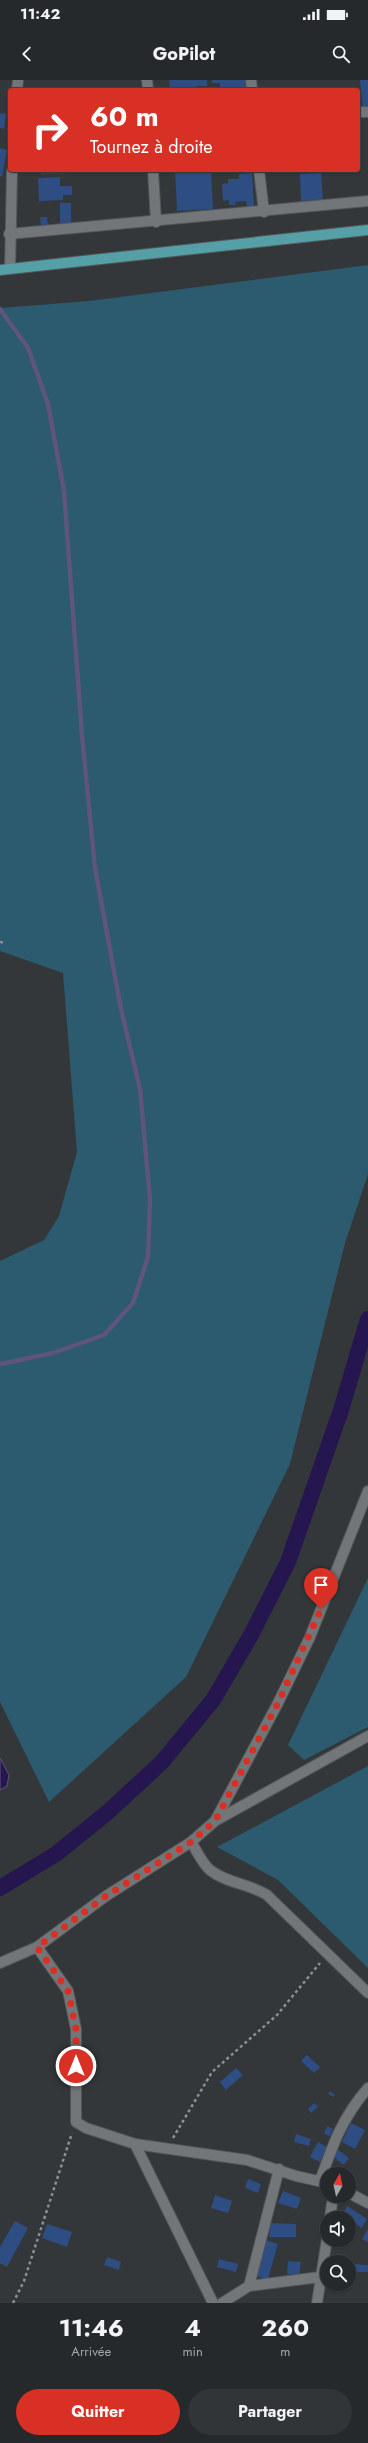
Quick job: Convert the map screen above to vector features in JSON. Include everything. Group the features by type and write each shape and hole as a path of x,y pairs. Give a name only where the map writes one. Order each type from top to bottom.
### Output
{"main road":[{"path":"5,270 368,230"}],"street":[{"path":"5,270 9,234 12,172"},
{"path":"153,172 156,222"},
{"path":"259,172 264,212"},
{"path":"9,234 156,222 368,201"},
{"path":"0,204 10,211"},
{"path":"215,1821 274,1710 310,1637 368,1491"},
{"path":"0,1963 37,1947 106,1896 191,1842 215,1821 368,1736"},
{"path":"191,1842 211,1870 230,1880 257,1888 267,1895 327,1955 368,1993"},
{"path":"37,1947 68,1991 76,2029 76,2122 86,2128 135,2144 247,2160 320,2181"},
{"path":"327,2167 335,2136 355,2103 368,2088"},
{"path":"135,2144 213,2303"},
{"path":"249,2286 279,2169"},
{"path":"356,2197 368,2203"},
{"path":"222,2303 249,2286 320,2277 317,2303"}],"path":[{"path":"0,942 5,943"},
{"path":"166,2148 212,2072 277,2015 327,1955"},
{"path":"13,2303 24,2281 76,2122"}],"shaded area":[{"path":"368,265 368,1174 345,1243 290,1464 186,1677 49,1802 0,1702 0,1261 44,1240 59,1216 77,1152 63,973 0,951 0,308 89,301"},
{"path":"368,1578 368,1727 304,1760 288,1745"},
{"path":"0,1758 9,1775 7,1786 0,1790"},
{"path":"368,1766 368,1968 278,1880 217,1847"}],"building":[{"path":"169,80 207,80 207,86 197,86 197,88 170,88"},
{"path":"212,80 247,80 248,88 220,88 220,83 212,83"},
{"path":"360,80 368,80 368,109 363,109"},
{"path":"0,113 6,114 4,129 0,128"},
{"path":"0,148 7,150 2,177 0,176"},
{"path":"41,172 71,172 71,173 41,174"},
{"path":"175,172 211,172 213,209 177,211"},
{"path":"252,173 254,207 247,207 246,201 235,202 236,205 229,205 229,200 223,201 222,184 228,183 228,179 239,179 239,174"},
{"path":"321,173 323,200 301,201 300,174"},
{"path":"60,177 60,186 72,186 72,195 63,195 63,200 39,201 38,178"},
{"path":"60,203 71,203 71,225 60,225"},
{"path":"40,217 47,217 48,227 41,227"},
{"path":"307,2055 320,2067 314,2073 301,2061"},
{"path":"236,2068 243,2075 226,2090 220,2082"},
{"path":"330,2091 335,2095 333,2097 328,2094"},
{"path":"314,2103 318,2107 311,2113 308,2109"},
{"path":"351,2123 365,2130 355,2149 342,2142"},
{"path":"327,2126 333,2129 330,2136 324,2134"},
{"path":"296,2134 311,2139 309,2146 294,2142"},
{"path":"318,2142 327,2147 320,2162 310,2157"},
{"path":"337,2149 349,2158 344,2165 332,2156"},
{"path":"248,2179 261,2184 258,2193 245,2188"},
{"path":"283,2191 301,2198 297,2209 278,2203"},
{"path":"215,2195 232,2201 228,2213 211,2208"},
{"path":"347,2206 355,2211 344,2211"},
{"path":"356,2212 367,2219 362,2228 356,2224"},
{"path":"15,2221 28,2228 7,2267 0,2263 0,2247"},
{"path":"270,2223 296,2224 296,2237 269,2237"},
{"path":"47,2224 72,2232 67,2247 42,2238"},
{"path":"368,2229 368,2242 362,2239"},
{"path":"266,2240 278,2244 268,2279 255,2276"},
{"path":"107,2257 121,2262 119,2270 104,2265"},
{"path":"219,2259 238,2264 236,2272 217,2267"},
{"path":"288,2261 301,2262 299,2276 287,2274"},
{"path":"356,2264 368,2265 368,2272 356,2272"}],"waterway":[{"path":"0,309 28,348 48,404 64,491 82,735 95,868 121,1009 140,1089 150,1199 148,1257 133,1303 104,1335 53,1353 0,1364"},
{"path":"0,1888 56,1854 108,1812 162,1762 213,1700 251,1635 288,1562 341,1410 368,1319"}],"route":[{"path":"76,2066 76,2029 68,1991 37,1947 106,1896 191,1842 215,1821 278,1703 310,1637 321,1609"}]}
